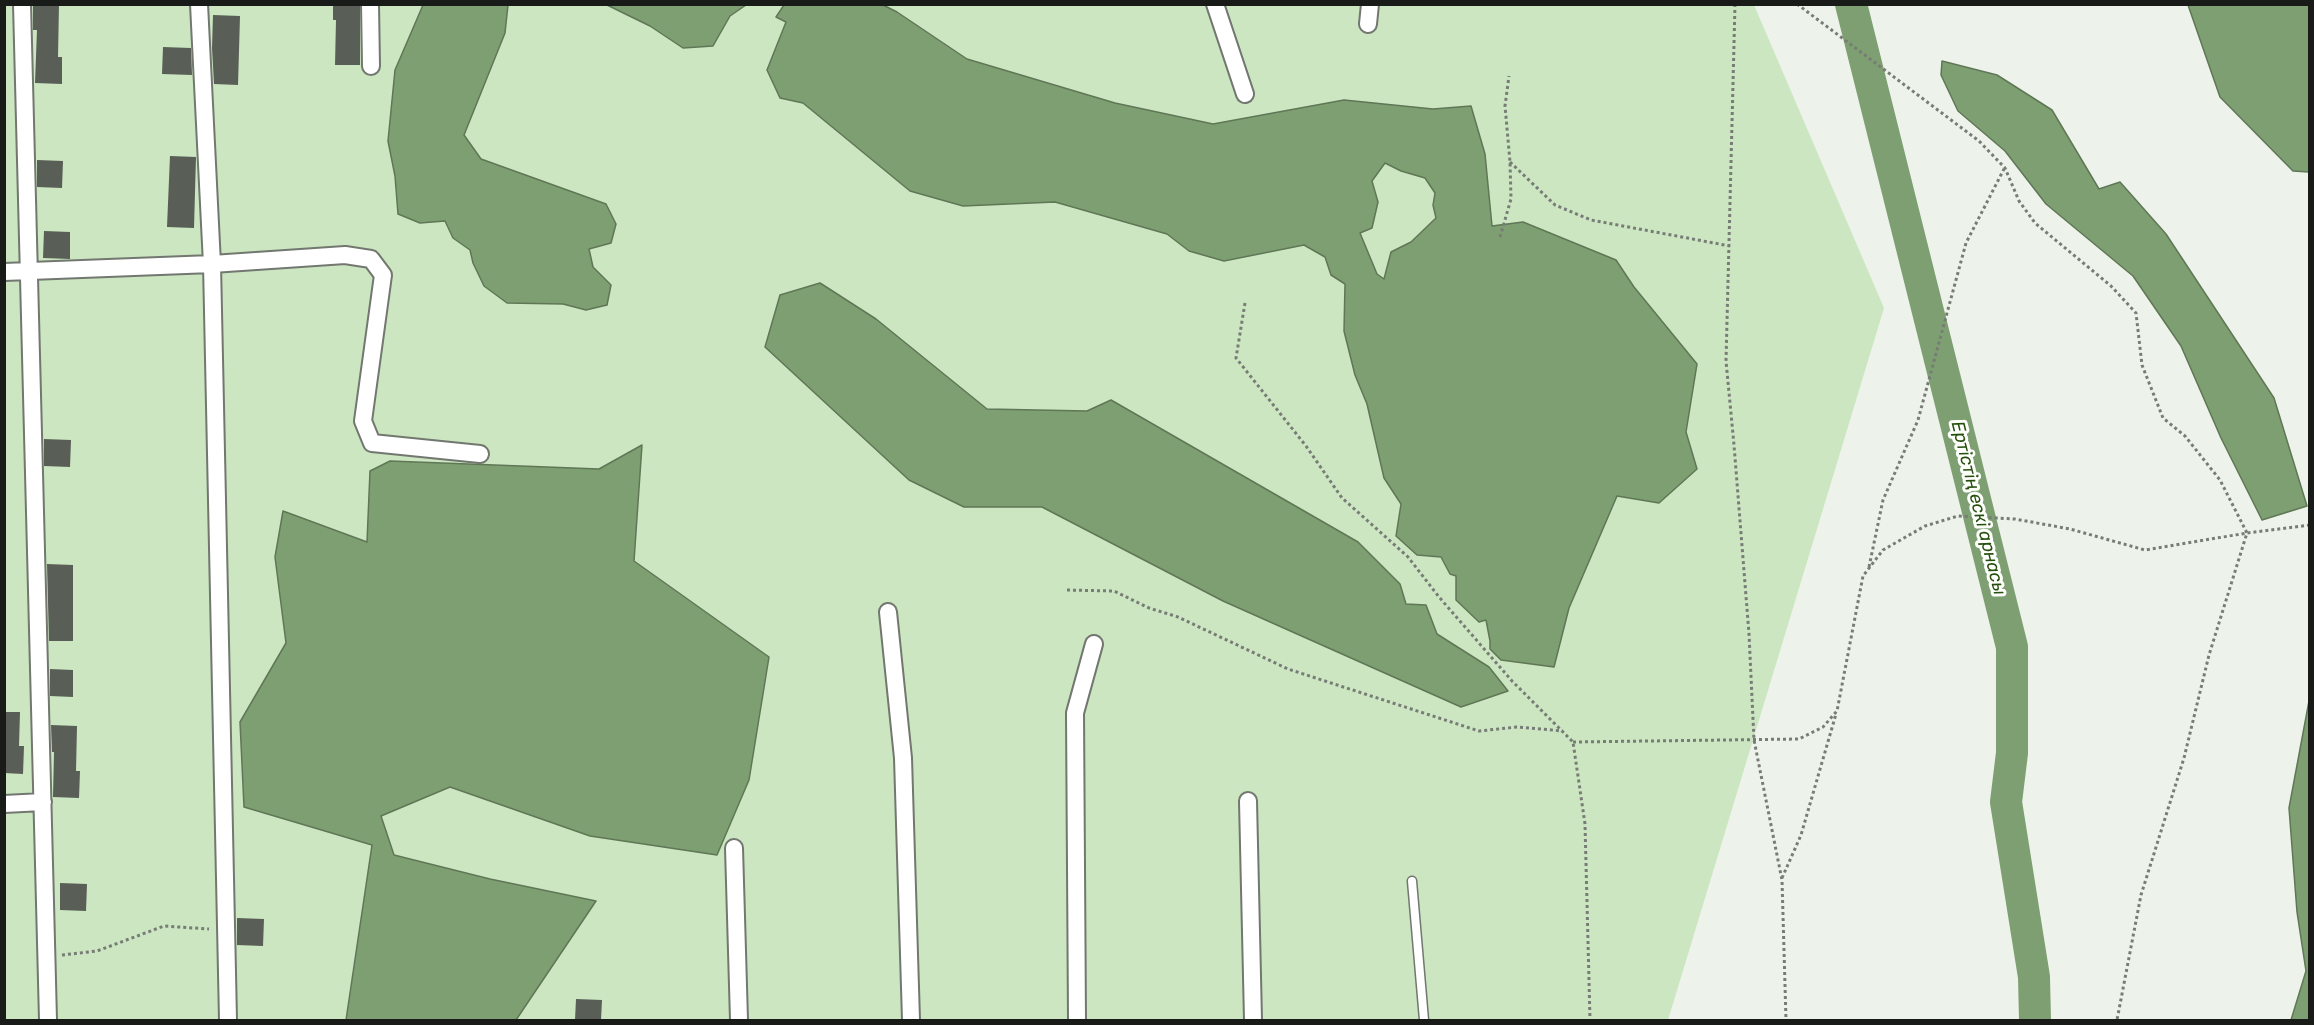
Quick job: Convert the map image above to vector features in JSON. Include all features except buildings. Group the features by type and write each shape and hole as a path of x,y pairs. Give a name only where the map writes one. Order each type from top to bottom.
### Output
{"street":[{"path":"22,4 48,1020"},
{"path":"199,4 212,264 228,1020"},
{"path":"370,4 371,66"},
{"path":"1215,4 1245,94"},
{"path":"1368,24 1370,4"},
{"path":"4,272 212,264 345,255 371,259 383,275 363,421 372,442 480,454"},
{"path":"888,612 903,758 911,1020"},
{"path":"1077,1020 1075,713 1094,644"},
{"path":"1248,801 1252,1020"},
{"path":"4,804 43,802"},
{"path":"734,848 739,1020"}],"lane":[{"path":"1412,880 1424,1020"}],"path":[{"path":"1735,4 1725,361 1749,634 1754,740 1782,880 1786,1020"},
{"path":"1797,4 1979,141 2005,168 2019,201 2035,223 2111,286 2136,313 2142,365 2163,418 2184,436 2220,480 2247,533 2209,655 2184,758 2141,895 2117,1020"},
{"path":"1500,237 1511,199 1505,106 1509,76"},
{"path":"1510,162 1554,205 1591,220 1730,246"},
{"path":"1868,569 1883,500 1918,420 1966,243 2005,168"},
{"path":"1245,303 1236,357 1306,446 1342,498 1408,557 1439,597 1512,681 1574,742 1585,824 1590,1020"},
{"path":"1782,880 1801,836 1837,711 1863,576 1883,550 1925,526 1958,516 2015,519 2070,529 2145,550 2310,525"},
{"path":"1067,590 1114,591 1149,608 1178,617 1288,669 1479,731 1517,727 1564,732"},
{"path":"1574,742 1799,739 1823,727 1837,711"},
{"path":"46,957 97,951 164,926 226,930"}],"shaded area":[{"path":"5,5 1754,5 1884,308 1668,1020 5,1020"},
{"path":"423,5 508,5 505,33 464,135 481,159 606,204 616,224 611,243 589,249 593,267 611,285 607,305 586,310 563,304 507,303 484,286 473,263 470,250 453,238 445,221 420,223 398,214 395,176 388,141 395,70"},
{"path":"607,5 746,5 730,16 713,46 683,48 650,26"},
{"path":"784,5 883,5 967,59 1115,103 1213,124 1344,100 1433,109 1471,106 1485,154 1492,226 1523,222 1616,260 1634,287 1697,364 1686,432 1697,469 1659,503 1617,496 1569,608 1554,667 1501,660 1490,649 1486,620 1479,622 1456,600 1456,576 1450,574 1441,557 1417,555 1396,536 1401,504 1384,478 1367,404 1355,375 1344,331 1345,284 1331,275 1325,257 1304,245 1224,261 1189,251 1167,234 1055,202 963,206 910,191 803,103 780,98 767,70 786,22 776,17","holes":["1385,163 1401,171 1425,178 1435,193 1433,205 1436,218 1411,242 1391,252 1384,279 1377,274 1360,233 1372,228 1378,202 1372,181"]},
{"path":"2188,5 2309,5 2309,172 2293,171 2220,97"},
{"path":"1942,61 1997,75 2052,110 2099,189 2120,182 2166,234 2274,398 2307,506 2262,520 2221,438 2181,346 2133,276 2046,204 2005,151 1958,111 1941,75"},
{"path":"820,283 876,319 987,409 1087,411 1111,400 1358,542 1400,584 1406,604 1426,605 1437,634 1489,667 1508,691 1461,707 1223,601 1042,507 964,507 909,480 765,347 780,295"},
{"path":"642,445 634,561 769,657 749,780 717,855 590,836 450,787 381,816 394,855 490,879 596,901 516,1020 346,1020 372,845 244,807 240,722 286,643 275,557 283,511 367,542 370,471 390,461 599,469"},
{"path":"2309,701 2309,1020 2291,1020 2306,971 2297,912 2289,808"}],"waterway":[{"name":"Ертістің ескі арнасы","path":"1851,4 2012,647 2012,753 2006,802 2034,977 2035,1020"}]}
